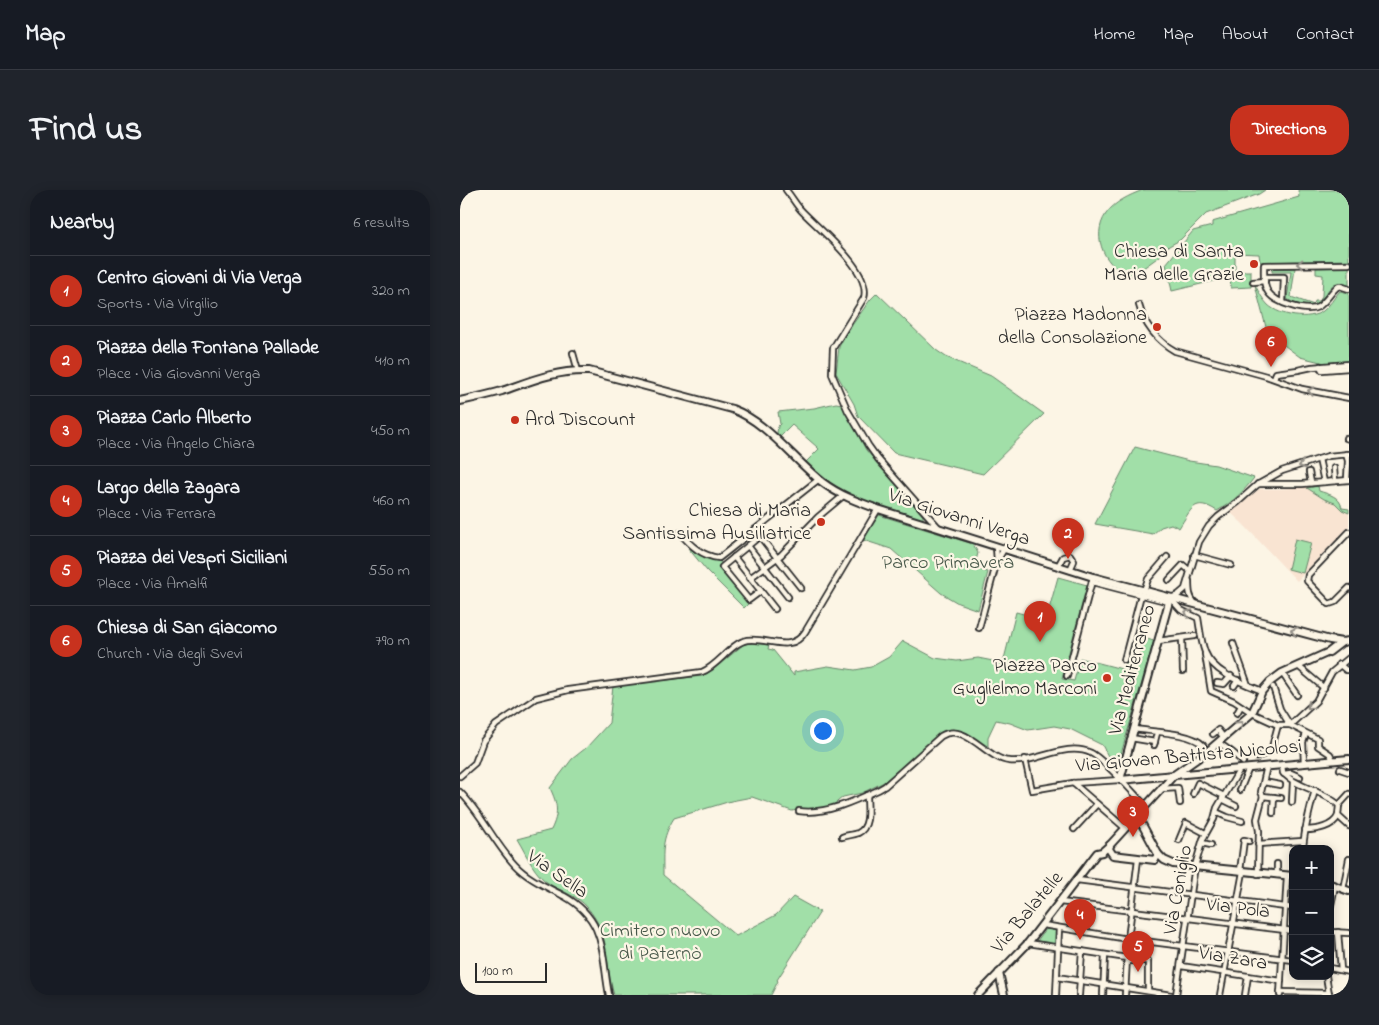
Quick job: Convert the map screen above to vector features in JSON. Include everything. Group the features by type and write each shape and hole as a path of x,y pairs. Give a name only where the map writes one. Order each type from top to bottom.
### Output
{"street":[{"path":"786,190 799,208 859,272 864,288 864,298 833,348 833,379 848,411 868,445 878,459 940,529"},
{"path":"1349,264 1264,265 1264,279 1268,292 1275,299 1296,307 1312,309 1321,305 1337,287 1349,288"},
{"path":"1254,282 1284,277 1283,302"},
{"path":"1139,305 1146,323 1165,345 1175,351 1274,378 1302,389 1349,398"},
{"path":"574,353 578,371"},
{"path":"1274,378 1276,373 1320,366 1349,364"},
{"path":"1320,366 1322,370 1349,368"},
{"name":"Via Giovanni Verga","path":"460,400 501,391 544,376 578,371 598,373 732,409 750,417 819,479 843,496 878,509 1070,570 1093,580 1169,600 1198,605 1330,640 1349,642"},
{"path":"1198,605 1192,600 1190,595 1189,578 1199,542 1209,526 1257,484 1276,474 1328,456 1348,454 1348,480 1257,484"},
{"path":"1320,459 1324,482"},
{"path":"1334,468 1335,481"},
{"path":"1309,472 1311,483"},
{"path":"1276,474 1277,484"},
{"path":"680,533 696,550 719,558 819,479"},
{"path":"750,578 777,558 843,496"},
{"path":"460,776 475,763 483,742 496,725 536,698 568,690 702,672 713,666 738,644 748,640 784,644 794,643 805,632 878,509"},
{"path":"755,530 801,588"},
{"path":"1349,532 1308,575 1307,581 1329,604 1335,602 1349,588"},
{"path":"760,536 722,567 749,600 761,591"},
{"path":"748,546 788,597"},
{"path":"996,546 997,561"},
{"path":"980,628 997,561 1004,549"},
{"path":"1058,566 1063,557 1070,555 1074,561 1070,570"},
{"path":"1194,555 1231,565"},
{"path":"734,557 775,609"},
{"path":"1124,660 1148,579 1167,557"},
{"path":"1169,580 1183,565 1190,571"},
{"path":"1189,578 1185,589 1169,600 1181,610 1198,618 1211,691 1252,713 1274,724 1290,725 1316,701 1332,672 1339,664 1349,658"},
{"path":"1067,676 1093,580"},
{"name":"Via Mediterraneo","path":"1120,780 1169,600"},
{"path":"1158,641 1195,636"},
{"path":"1182,638 1183,671"},
{"path":"1330,640 1332,650"},
{"path":"1252,713 1262,690 1270,682 1282,674 1332,650 1342,642"},
{"path":"1233,643 1248,685"},
{"path":"1204,652 1208,659 1218,668 1238,680 1262,690"},
{"path":"1339,664 1349,670"},
{"path":"1298,666 1324,688"},
{"path":"1214,673 1218,668"},
{"path":"1282,674 1297,695"},
{"path":"1217,683 1224,684 1231,676"},
{"path":"1234,686 1238,680"},
{"path":"1273,687 1280,709 1290,725 1318,740 1318,746 1330,754 1333,760"},
{"path":"1237,713 1241,706"},
{"name":"Via Balatelle","path":"978,995 1028,943 1097,853 1102,852 1110,845 1124,827 1142,811 1174,775 1221,740 1252,713"},
{"path":"1257,757 1272,752 1278,725"},
{"path":"1134,729 1196,740 1203,746"},
{"path":"1213,734 1218,730 1221,740 1242,766"},
{"path":"800,811 817,813 826,811 885,786 936,740 946,733 955,733 965,736 1005,760 1015,761 1073,749 1095,755 1120,780 1142,811 1158,854 1164,860 1173,864 1258,874 1289,874"},
{"path":"1131,738 1154,743 1157,733"},
{"path":"1304,763 1303,742 1306,734"},
{"name":"Via Giovan Battista Nicolosi","path":"1024,759 1032,790 1242,766 1248,768 1349,758"},
{"path":"1282,765 1284,774 1294,782 1316,790 1339,805"},
{"name":"Via Coniglio","path":"1176,995 1195,866 1205,833 1223,797 1242,766"},
{"path":"1258,874 1257,819 1263,796 1261,792 1267,766"},
{"path":"1240,790 1246,779 1248,768"},
{"path":"1340,769 1349,772"},
{"path":"1284,774 1291,773 1300,777"},
{"path":"1264,782 1280,786"},
{"path":"1292,802 1294,782"},
{"path":"1073,784 1124,827"},
{"path":"1193,794 1198,784 1236,806"},
{"path":"1161,789 1178,788 1180,803"},
{"path":"1303,845 1305,830 1316,790"},
{"name":"Via Sella","path":"460,792 516,866 545,886 579,905 601,940 609,995"},
{"path":"1305,830 1325,827 1335,821 1338,816 1339,805 1349,794"},
{"path":"842,837 860,832 865,827 867,795"},
{"path":"1263,796 1281,798"},
{"path":"1273,812 1274,797"},
{"path":"1074,829 1097,804"},
{"path":"1216,812 1242,821"},
{"path":"1338,816 1349,826"},
{"path":"1179,840 1186,823 1205,833"},
{"path":"1220,995 1238,900 1244,840 1249,841"},
{"path":"1258,844 1303,841"},
{"path":"1202,843 1211,845"},
{"path":"1110,845 1113,855"},
{"path":"1102,852 1138,860 1152,860 1158,854"},
{"path":"1334,885 1346,890 1349,859"},
{"path":"1125,995 1138,860"},
{"path":"1277,864 1277,875"},
{"path":"1077,880 1289,908"},
{"path":"1289,881 1285,907 1280,993 1329,994 1327,980"},
{"name":"Via Pola","path":"1060,902 1289,931"},
{"path":"1043,925 1289,960"},
{"path":"1056,995 1060,928"},
{"path":"1334,932 1349,933"},
{"path":"1338,932 1341,970"},
{"path":"1028,943 1127,960 1148,961 1148,991"},
{"path":"1079,995 1082,953"},
{"path":"1103,995 1105,956"},
{"name":"Via Zara","path":"1181,966 1281,981"},
{"path":"1334,969 1349,972"},
{"path":"999,973 1004,995"},
{"path":"1245,995 1248,976"},
{"path":"1057,977 1171,995"}],"shaded area":[{"path":"1318,486 1318,491 1335,496 1341,503 1342,508 1349,509 1349,526 1297,581 1230,512 1259,489"}],"green space":[{"path":"1143,190 1265,190 1206,214 1180,240 1169,246 1160,256 1132,276 1123,273 1108,260 1100,242 1101,223 1113,206"},
{"path":"1298,190 1349,190 1349,260 1260,262 1259,254 1235,253 1235,271 1251,271 1251,287 1231,288 1230,277 1172,291 1166,264 1193,231 1212,226 1212,222 1299,197"},
{"path":"1349,267 1349,286 1340,283 1333,285 1321,301 1313,306 1301,305 1287,299 1291,272 1272,272 1272,268 1295,268 1291,297 1314,305 1315,301 1320,301 1322,296 1323,275 1316,274 1316,268"},
{"path":"1255,285 1268,305 1273,309 1295,316 1317,314 1325,309 1340,291 1349,293 1349,361 1329,364 1300,357 1273,337 1277,333 1267,331"},
{"path":"877,293 936,350 946,357 991,376 1044,414 983,474 894,453 858,416 854,404 836,373 839,347 845,335"},
{"path":"836,403 842,404 866,450 923,516 923,520 855,497 832,484 806,462 819,449 817,447 792,425 780,437 777,433 780,424 778,412 814,408"},
{"path":"1135,447 1189,461 1216,465 1254,478 1246,488 1217,511 1203,505 1194,507 1179,528 1171,524 1161,527 1153,534 1095,524"},
{"path":"1318,486 1319,491 1336,498 1342,508 1349,509 1349,513 1307,488"},
{"name":"Parco Primavera","path":"879,515 973,544 978,553 974,568 988,572 978,610 958,603 941,593 891,549 863,540"},
{"path":"1295,539 1311,543 1303,573 1288,569"},
{"path":"688,548 704,557 719,560 722,564 720,567 749,603 744,608 707,571"},
{"name":"Cimitero nuovo di Paternò","path":"1058,577 1087,585 1062,679 1074,681 1080,658 1122,669 1138,656 1141,650 1140,640 1133,637 1133,635 1154,641 1116,771 1102,745 1070,729 1054,726 1028,730 996,720 988,737 988,748 962,733 943,731 884,782 862,793 843,797 832,806 819,811 802,809 792,811 752,797 731,801 674,818 665,839 663,875 736,936 776,915 793,897 820,912 777,980 771,995 614,995 604,939 595,918 580,900 551,885 540,876 517,839 551,830 556,809 555,799 550,788 572,759 586,748 609,723 613,686 702,676 713,670 744,644 753,643 769,645 768,649 773,650 794,676 794,672 828,666 855,670 871,667 889,657 903,641 935,658 957,661 978,658 1003,663 1016,612 1046,620"},
{"path":"1045,930 1057,931 1056,944 1037,941"}],"place":[{"name":"Chiesa di Santa Maria delle Grazie","path":"1254,264"},
{"name":"Piazza Madonna della Consolazione","path":"1157,327"},
{"name":"Chiesa di San Giacomo","path":"1271,367"},
{"name":"Ard Discount","path":"515,420"},
{"name":"Chiesa di Maria Santissima Ausiliatrice","path":"821,522"},
{"name":"Piazza della Fontana Pallade","path":"1068,559"},
{"name":"Centro Giovani di Via Verga","path":"1040,642"},
{"name":"Piazza Parco Guglielmo Marconi","path":"1107,678"},
{"name":"Piazza Carlo Alberto","path":"1133,837"},
{"name":"Largo della Zagara","path":"1080,940"},
{"name":"Piazza dei Vespri Siciliani","path":"1138,972"}]}
